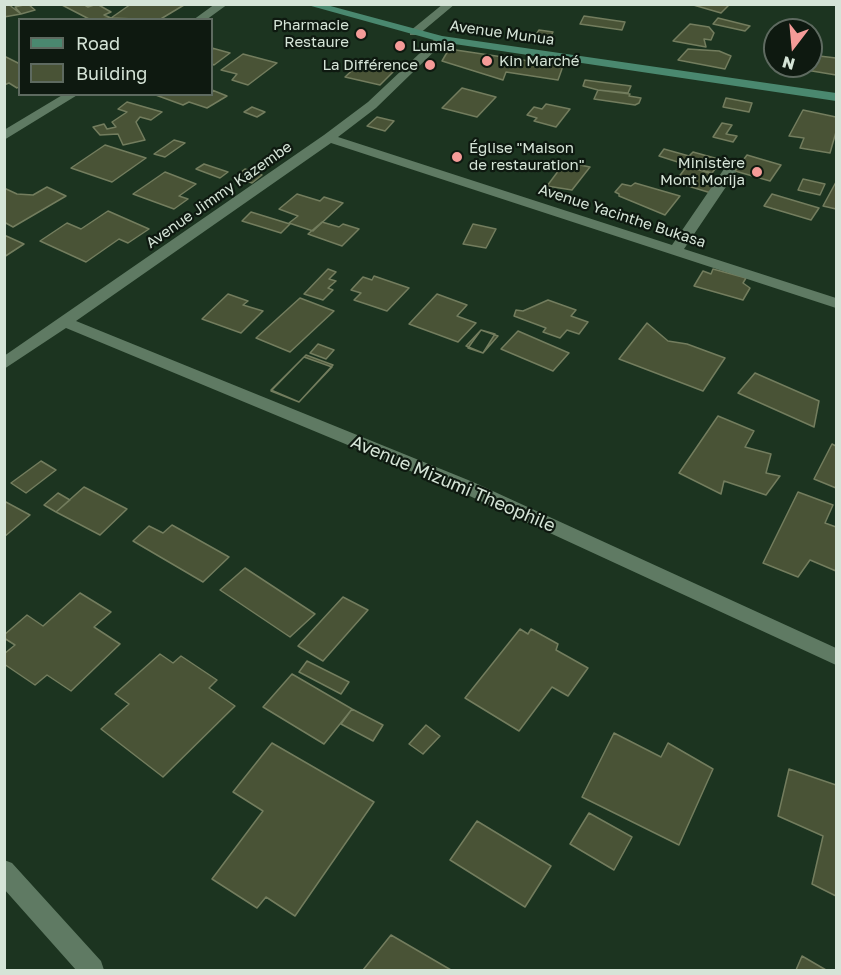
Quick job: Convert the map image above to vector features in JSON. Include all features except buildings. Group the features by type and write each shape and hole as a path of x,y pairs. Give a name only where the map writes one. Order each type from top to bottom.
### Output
{"main road":[{"name":"Avenue Munua","path":"309,4 441,39 837,97"}],"street":[{"path":"201,18 223,4"},
{"path":"414,33 450,4"},
{"name":"Avenue Jimmy Kazembe","path":"4,364 329,138 372,105 441,39"},
{"path":"4,136 70,96"},
{"name":"Avenue Yacinthe Bukasa","path":"329,138 837,303"},
{"path":"675,251 729,172"},
{"name":"Avenue Mizumi Theophile","path":"65,322 466,487 837,657"},
{"path":"4,871 92,970"}],"place":[{"name":"Pharmacie Restaure","path":"361,34"},
{"name":"Lumia","path":"400,46"},
{"name":"Kin Marché","path":"487,61"},
{"name":"La Différence","path":"430,65"},
{"name":"Église \"Maison de restauration\"","path":"457,157"},
{"name":"Ministère Mont Morija","path":"757,172"}]}
